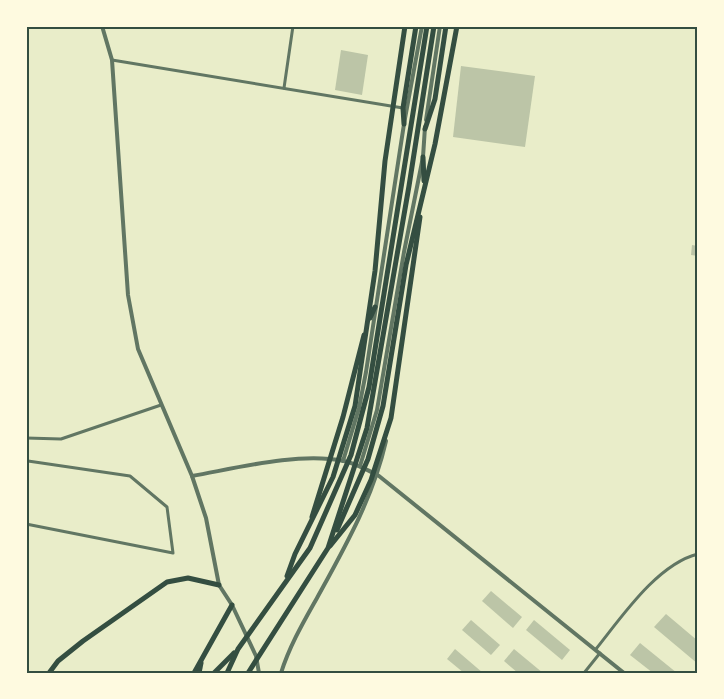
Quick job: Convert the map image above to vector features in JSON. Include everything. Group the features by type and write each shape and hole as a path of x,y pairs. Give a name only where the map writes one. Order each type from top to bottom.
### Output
{"main road":[{"path":"286,581 295,554 333,477 355,406 372,289 385,162 405,26"},
{"path":"404,124 402,108 416,26"},
{"path":"214,673 238,649 314,539 351,454 361,423 369,387 427,26"},
{"path":"328,548 367,428 434,26"},
{"path":"328,548 368,459 383,406 406,265 435,144 457,26"},
{"path":"424,129 435,99 446,28"},
{"path":"248,673 328,548 355,515 371,480 391,418 424,191 423,157"},
{"path":"306,534 343,417 360,347 374,307"},
{"path":"49,673 58,661 83,641 167,582 188,578 219,585"},
{"path":"199,673 202,663 232,605"},
{"path":"227,673 238,649"},
{"path":"194,673 202,663"}],"street":[{"path":"102,26 112,60 128,295 138,349 192,476 206,518 219,585 232,605 256,656 259,673"},
{"path":"284,88 293,26"},
{"path":"343,461 359,408 366,372 374,307 422,26"},
{"path":"360,466 378,410 404,252 423,157 424,129 440,26"},
{"path":"112,60 402,108"},
{"path":"26,438 61,438 162,405"},
{"path":"281,673 289,647 367,504 381,463 391,418"},
{"path":"192,476 279,462 318,459 343,461 360,466 379,476 624,673"},
{"path":"26,466 28,461 130,476 167,507 173,553 26,524"},
{"path":"596,649 641,594 666,571 689,556 698,554"},
{"path":"584,673 600,653"}],"building":[{"path":"341,50 368,55 362,95 335,90"},
{"path":"461,66 535,76 525,147 453,137"},
{"path":"692,245 698,246 698,256 691,255"},
{"path":"491,591 522,617 513,628 482,601"},
{"path":"666,614 698,641 698,664 654,627"},
{"path":"471,620 500,645 491,655 462,630"},
{"path":"534,620 570,650 562,660 526,630"},
{"path":"640,643 677,673 653,673 630,655"},
{"path":"455,649 483,673 464,673 447,659"},
{"path":"514,649 543,673 518,673 504,661"}]}
